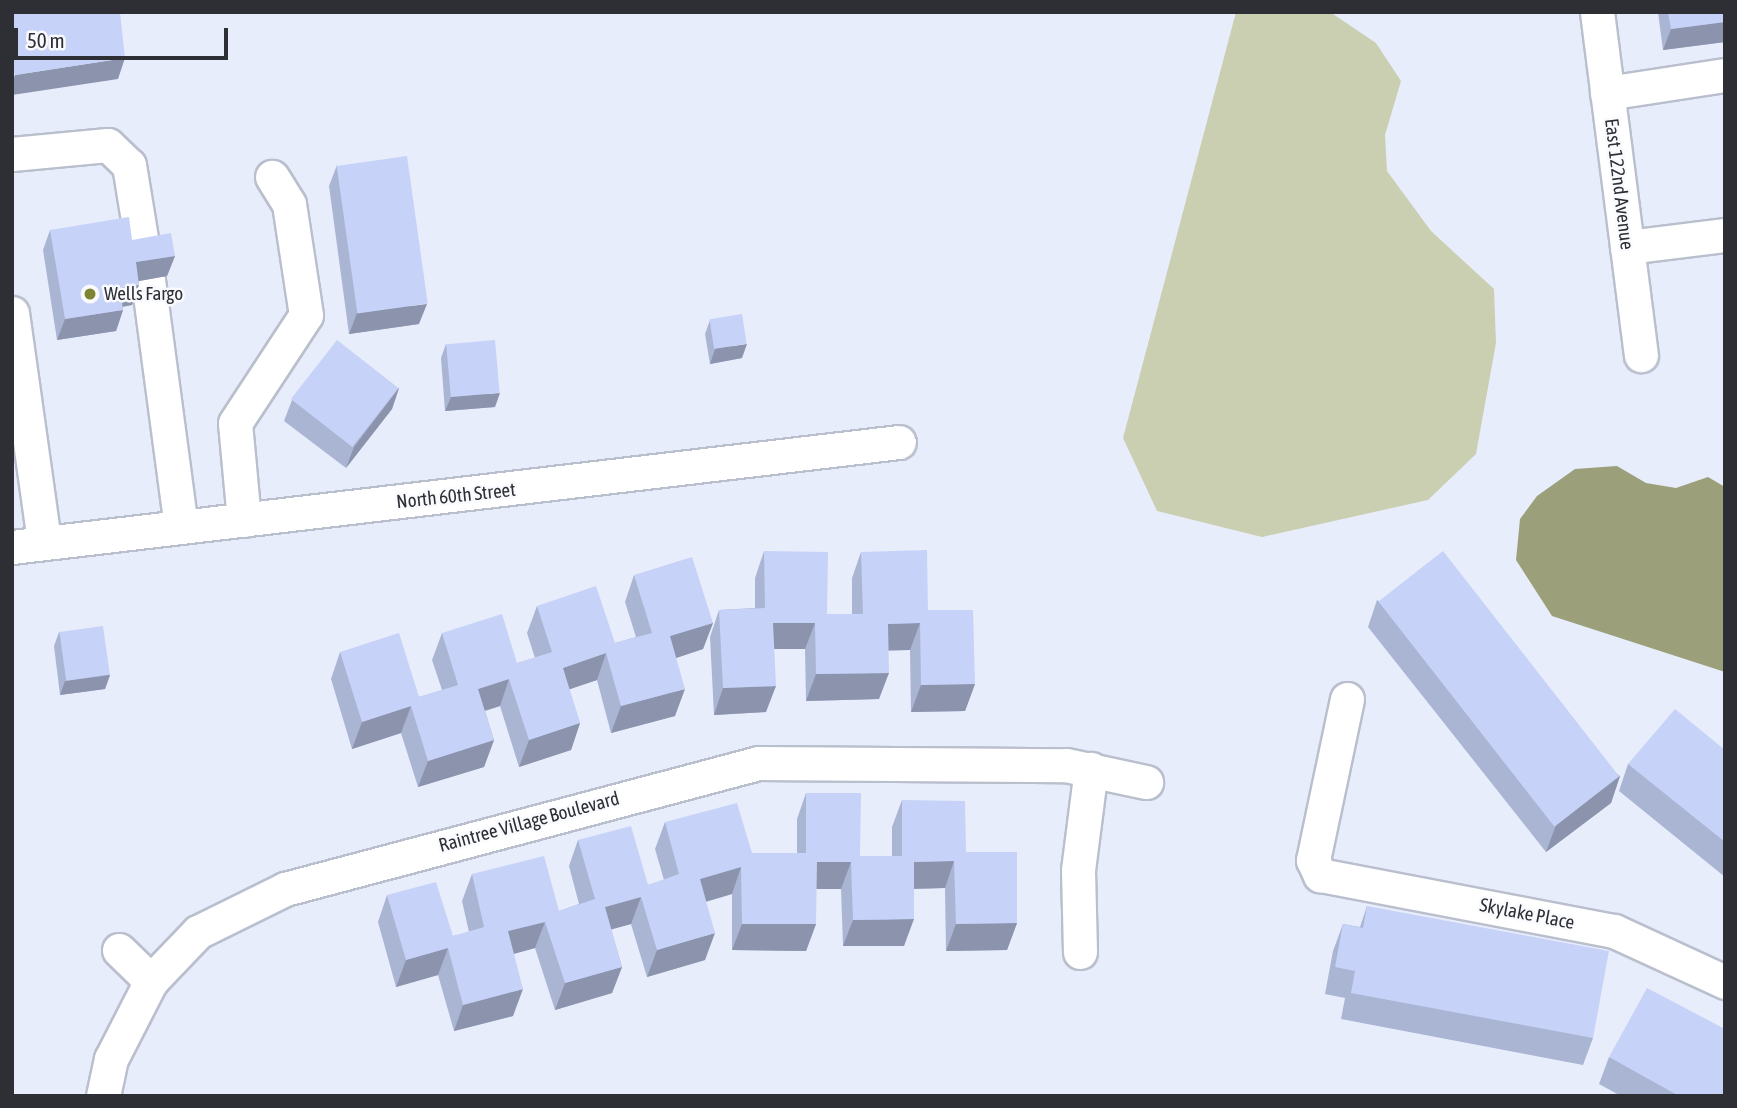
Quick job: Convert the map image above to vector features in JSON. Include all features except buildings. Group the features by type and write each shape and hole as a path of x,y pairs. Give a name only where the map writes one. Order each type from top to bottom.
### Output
{"street":[{"name":"East 122nd Avenue","path":"1597,12 1641,355"},
{"path":"1607,93 1725,75"},
{"path":"12,154 108,145 129,165 181,527"},
{"path":"244,520 236,423 306,315 289,204 272,177"},
{"path":"1627,247 1725,235"},
{"path":"12,313 28,545"},
{"name":"North 60th Street","path":"28,545 899,442"},
{"name":"Skylake Place","path":"1347,699 1313,860 1320,875 1614,931 1725,982"},
{"name":"Raintree Village Boulevard","path":"103,1096 111,1059 151,981 198,932 254,900 724,769 758,763 1079,767 1146,782"},
{"path":"1079,767 1080,952"},
{"path":"119,950 151,981"}],"shaded area":[{"path":"1236,12 1330,12 1376,43 1401,81 1385,135 1387,171 1431,231 1494,289 1496,343 1476,454 1428,500 1262,537 1157,511 1123,438"},
{"path":"1617,466 1646,483 1676,488 1708,477 1725,487 1725,672 1552,616 1516,560 1520,519 1537,496 1575,469"}],"place":[{"name":"Wells Fargo","path":"90,294"}]}
